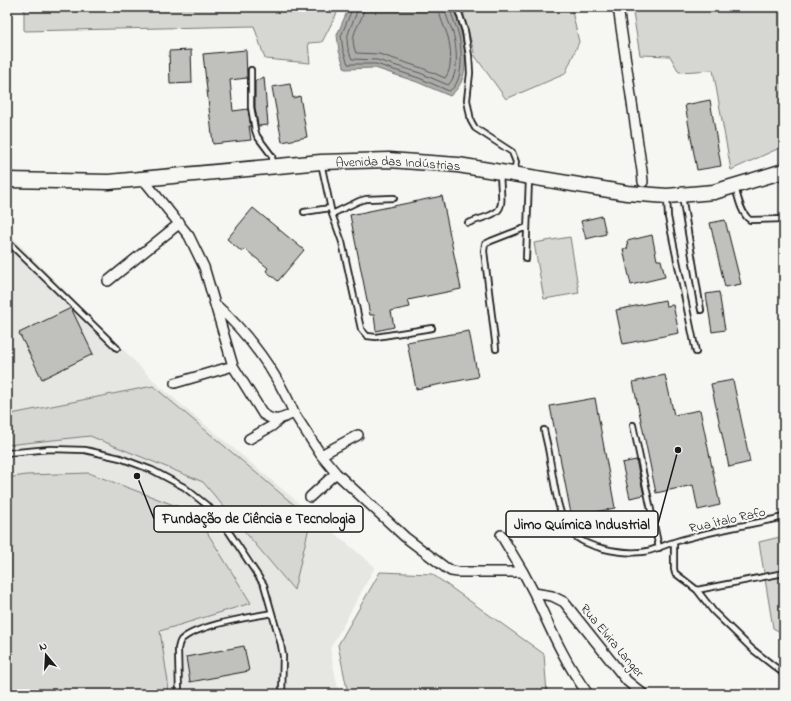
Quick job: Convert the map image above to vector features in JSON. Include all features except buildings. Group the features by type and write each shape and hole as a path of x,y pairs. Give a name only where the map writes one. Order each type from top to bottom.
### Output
{"main road":[{"name":"Avenida das Indústrias","path":"7,180 110,182 321,162 389,160 458,165 626,193 667,196 714,192 735,187 784,171"}],"street":[{"path":"618,7 643,182"},
{"path":"143,179 190,236 204,267 234,366 264,414 271,419 279,420"},
{"path":"108,281 180,223"},
{"path":"216,304 232,318 265,361 280,383 294,413 320,455 336,473 405,537 451,571 523,572"},
{"path":"175,383 234,366"},
{"path":"249,439 272,426 279,420 294,413"},
{"path":"320,455 358,435"},
{"path":"310,497 336,473"},
{"path":"501,535 534,593 556,642 576,678 588,694"},
{"name":"Rua Elvira Langer","path":"534,593 552,596 564,602 628,681 643,694"}],"lane":[{"path":"457,7 465,31 469,56 470,72 467,100 471,121 475,128 512,152 516,162 507,173 502,206 500,210 494,214 468,222"},
{"path":"251,70 252,107 255,130 257,136 272,156 273,166"},
{"path":"321,162 330,208 342,242 361,329 367,336 376,337 432,328"},
{"path":"526,259 529,177"},
{"path":"735,187 746,218 750,220 784,219"},
{"path":"681,195 701,310"},
{"path":"667,196 668,217 696,352"},
{"path":"332,214 366,199 394,198"},
{"path":"304,212 330,208"},
{"path":"496,349 484,251 485,244 527,227"},
{"path":"7,240 117,348"},
{"path":"633,425 659,548"},
{"name":"Rua Ítalo Rafo","path":"544,430 556,493 564,521 576,538 585,542 614,551 644,552 674,542 784,517"},
{"path":"7,453 50,448 85,450 120,458 152,470 184,487 209,507 229,532 264,585 283,656 282,694"},
{"path":"674,542 675,573 697,590 714,612 752,649 784,674"},
{"path":"697,590 784,573"},
{"path":"180,694 178,649 179,643 182,639 205,628 246,618 272,614"}],"shaded area":[{"path":"24,7 340,7 322,42 308,43 310,63 265,59 254,26 24,31"},
{"path":"465,7 571,7 579,42 565,74 506,99 475,56 464,15"},
{"path":"632,7 784,7 784,146 731,170 713,70 679,72 670,56 640,55"},
{"path":"7,232 158,385 375,567 330,649 339,694 7,694"},
{"path":"570,237 579,293 544,299 534,243"},
{"path":"153,386 311,519 294,590 203,482 90,436 7,445 11,414"},
{"path":"89,473 195,513 251,603 160,631 168,682 167,694 7,694 7,478 26,475"},
{"path":"784,536 784,634 773,628 759,542"},
{"path":"380,572 432,574 544,654 547,694 348,694 338,645"}],"water":[{"path":"349,7 453,7 460,29 465,54 463,77 458,87 450,96 417,82 375,68 345,69 339,51 337,35"}],"place":[{"name":"Jimo Química Industrial","path":"678,450"},
{"name":"Fundação de Ciência e Tecnologia","path":"137,476"}]}
